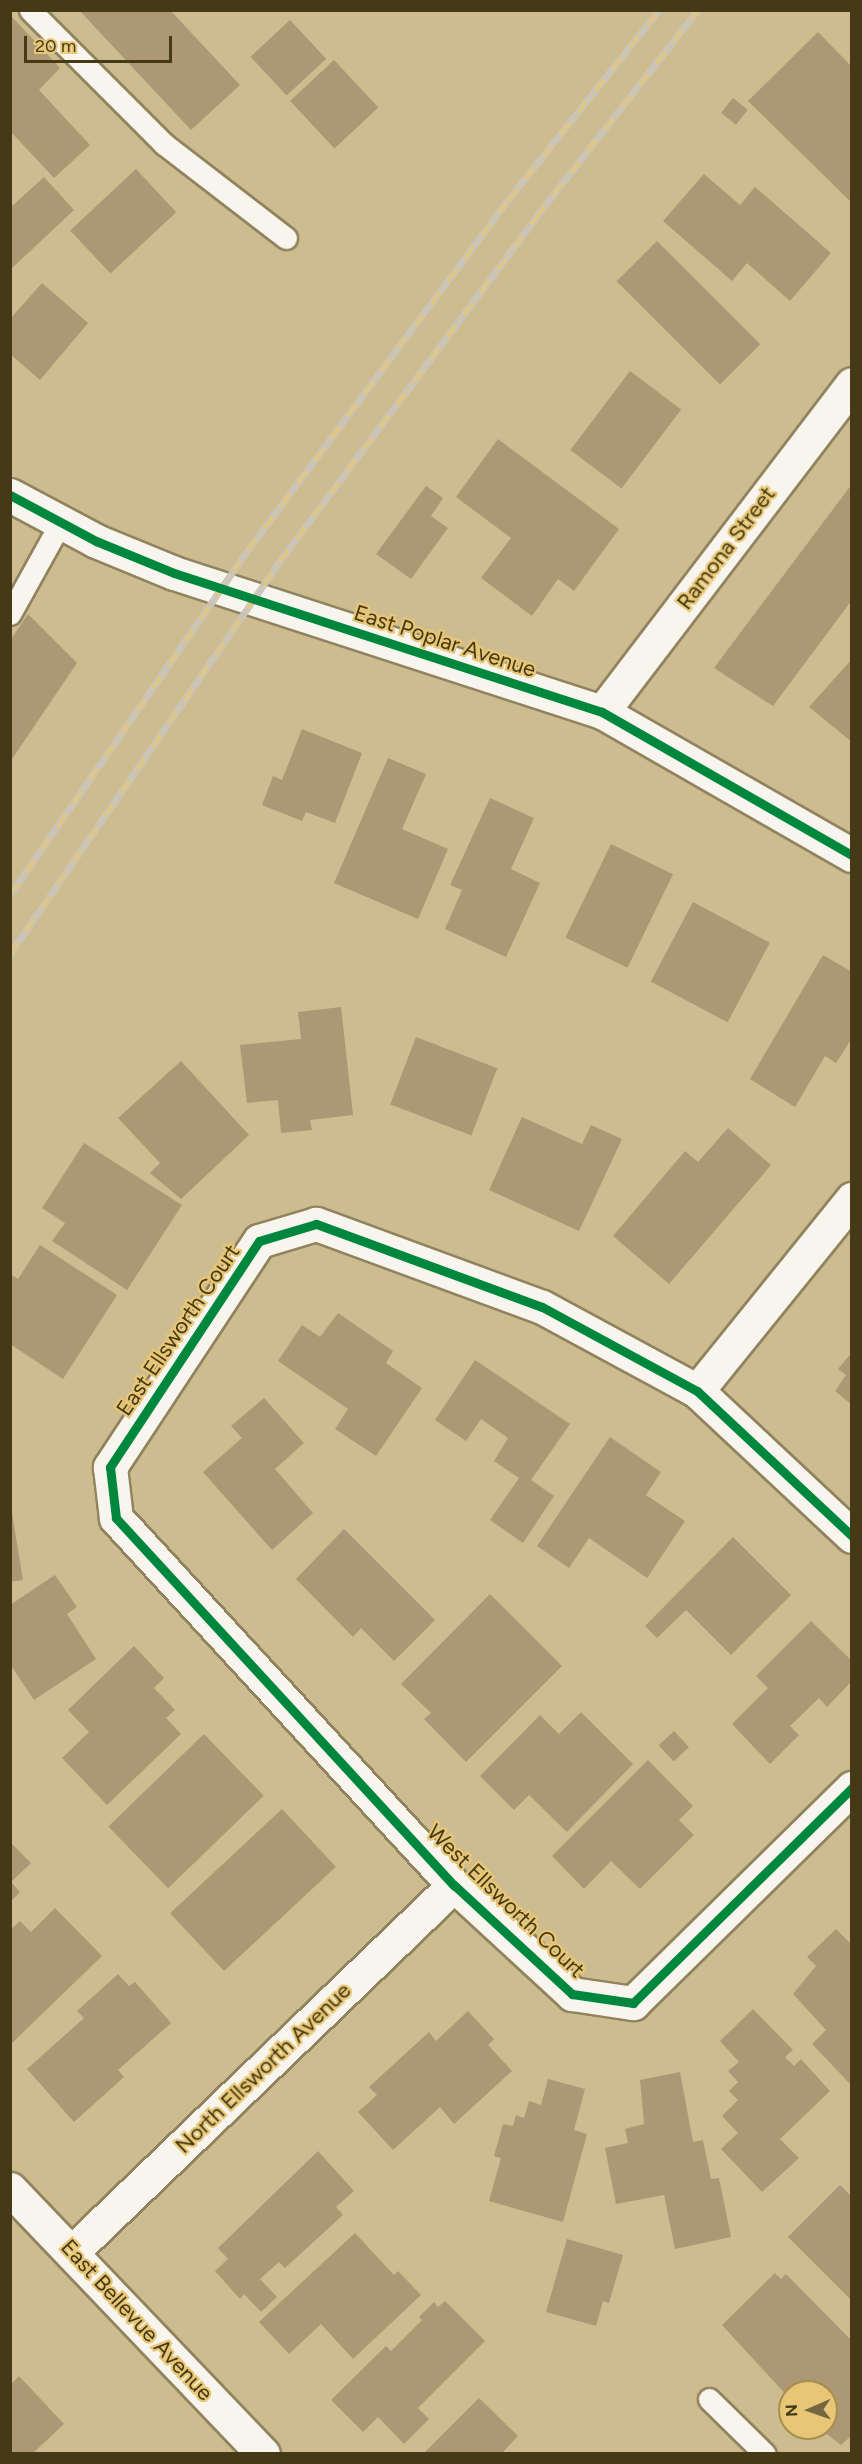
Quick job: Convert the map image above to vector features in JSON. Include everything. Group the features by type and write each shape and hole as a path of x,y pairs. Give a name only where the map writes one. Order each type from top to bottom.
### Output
{"street":[{"name":"Ramona Street","path":"602,712 852,384"},
{"name":"East Poplar Avenue","path":"10,495 61,522 174,573 602,712 852,855"},
{"path":"852,1199 697,1390 852,1536"},
{"name":"East Ellsworth Court","path":"285,1699 116,1518 110,1467 260,1241 316,1224 542,1307 697,1390"},
{"name":"West Ellsworth Court","path":"285,1699 454,1885 572,1994 633,2003 852,1788"},
{"name":"North Ellsworth Avenue","path":"73,2251 454,1885"},
{"name":"East Bellevue Avenue","path":"10,2188 73,2251 263,2454"}],"lane":[{"path":"30,10 164,144 286,237"},
{"path":"10,614 61,522"},
{"path":"709,2399 765,2454"}],"building":[{"path":"79,10 170,10 240,85 191,130"},
{"path":"10,15 60,68 39,90 90,145 54,178 10,131"},
{"path":"290,20 326,59 287,96 251,57"},
{"path":"818,32 852,67 852,203 748,101"},
{"path":"334,60 378,108 334,148 290,101"},
{"path":"733,98 748,110 736,125 721,113"},
{"path":"136,169 176,212 110,274 70,230"},
{"path":"704,174 740,205 755,187 831,253 790,301 747,263 732,281 663,221"},
{"path":"44,177 74,210 10,270 10,208"},
{"path":"657,241 760,344 720,385 617,281"},
{"path":"42,283 88,323 40,380 10,354 10,319"},
{"path":"630,371 681,410 622,489 570,450"},
{"path":"498,439 619,529 574,591 558,579 532,616 481,578 511,538 456,497"},
{"path":"852,484 852,600 773,706 714,668"},
{"path":"426,486 443,498 431,516 448,528 411,579 376,554"},
{"path":"28,614 77,663 10,762 10,641"},
{"path":"852,659 852,742 809,707"},
{"path":"302,729 362,753 335,823 306,812 302,821 262,805 273,776 282,780"},
{"path":"388,758 426,774 402,829 448,849 418,919 334,883"},
{"path":"490,798 534,818 511,869 540,883 506,957 445,929 462,890 450,885"},
{"path":"611,844 673,874 627,968 565,937"},
{"path":"693,902 770,943 728,1022 651,981"},
{"path":"823,955 852,972 852,1038 836,1063 825,1056 795,1107 750,1079"},
{"path":"341,1007 353,1115 310,1120 312,1130 281,1133 278,1100 247,1103 240,1045 301,1039 298,1012"},
{"path":"416,1037 497,1068 471,1135 390,1104"},
{"path":"181,1061 249,1135 181,1199 150,1173 160,1163 118,1118"},
{"path":"522,1117 582,1144 591,1125 622,1139 579,1231 489,1190"},
{"path":"728,1128 771,1165 669,1284 613,1236 685,1151 698,1162"},
{"path":"84,1143 182,1205 127,1290 52,1241 65,1223 42,1208"},
{"path":"40,1245 117,1295 63,1379 10,1344 10,1274 18,1279"},
{"path":"338,1313 393,1351 386,1363 422,1388 376,1456 335,1429 348,1409 278,1361 302,1325 320,1337"},
{"path":"852,1352 852,1405 835,1391 846,1375 838,1369"},
{"path":"475,1360 570,1424 531,1480 554,1496 523,1543 490,1520 519,1478 494,1461 508,1438 481,1419 466,1441 435,1420"},
{"path":"264,1398 304,1443 275,1469 313,1513 272,1550 203,1472 242,1438 231,1426"},
{"path":"610,1437 661,1472 646,1495 685,1521 647,1578 589,1538 569,1568 537,1546"},
{"path":"10,1501 23,1580 10,1582"},
{"path":"344,1529 435,1620 394,1661 361,1628 353,1637 296,1579"},
{"path":"733,1537 791,1595 731,1655 686,1610 657,1638 645,1626"},
{"path":"55,1575 77,1607 67,1614 96,1659 34,1700 10,1664 10,1605"},
{"path":"490,1594 562,1666 466,1762 424,1719 431,1713 401,1684"},
{"path":"811,1621 852,1661 852,1681 827,1707 819,1698 790,1726 799,1735 770,1764 732,1724 768,1688 756,1676"},
{"path":"134,1646 164,1678 154,1688 175,1710 166,1718 181,1734 107,1805 62,1758 89,1732 68,1710"},
{"path":"581,1712 633,1764 567,1832 529,1795 514,1810 480,1776 540,1715 559,1734"},
{"path":"674,1731 689,1747 674,1761 659,1745"},
{"path":"204,1734 264,1796 168,1888 108,1826"},
{"path":"648,1760 693,1806 679,1820 694,1835 640,1889 611,1861 584,1889 552,1856"},
{"path":"282,1809 336,1867 224,1971 170,1913"},
{"path":"10,1842 31,1863 11,1882 20,1892 10,1902"},
{"path":"55,1908 102,1956 10,2045 10,1930 20,1921 31,1932"},
{"path":"836,1929 852,1945 852,2086 812,2044 826,2030 793,1994 816,1966 807,1957"},
{"path":"118,1974 129,1986 135,1982 171,2023 118,2070 124,2077 74,2122 27,2069 84,2018 77,2011"},
{"path":"753,2009 793,2050 785,2057 794,2066 801,2059 830,2091 780,2139 799,2158 762,2192 721,2149 738,2133 722,2116 738,2100 729,2091 738,2082 728,2071 739,2062 720,2041"},
{"path":"468,2011 494,2039 488,2045 512,2071 454,2124 440,2107 393,2150 358,2112 377,2095 369,2087 429,2032 436,2041"},
{"path":"680,2072 693,2142 703,2140 711,2179 719,2178 731,2237 675,2249 664,2195 616,2204 605,2148 628,2143 625,2129 644,2124 640,2080"},
{"path":"548,2079 585,2089 574,2130 587,2134 563,2222 489,2201 501,2158 494,2156 503,2124 513,2126 516,2115 524,2118 529,2101 541,2105"},
{"path":"318,2151 354,2191 336,2207 343,2215 285,2268 279,2262 260,2279 277,2297 261,2312 244,2294 240,2299 215,2271 228,2259 218,2248"},
{"path":"840,2185 852,2197 852,2301 788,2237"},
{"path":"355,2233 394,2275 398,2271 421,2295 353,2359 321,2324 289,2354 259,2322"},
{"path":"567,2239 623,2255 609,2303 603,2301 596,2326 546,2312"},
{"path":"775,2273 781,2279 786,2274 852,2341 852,2435 841,2445 835,2440 838,2440 838,2380 778,2380 778,2386 722,2325"},
{"path":"445,2301 485,2341 418,2408 429,2419 404,2444 378,2417 363,2432 331,2400 386,2346 391,2351 422,2320 419,2317 434,2302 438,2307"},
{"path":"19,2376 64,2424 32,2454 10,2454 10,2385"},
{"path":"479,2398 518,2436 501,2454 423,2454"}],"railway":[{"path":"10,895 248,550 508,200 659,10"},
{"path":"10,954 280,561 536,217 698,10"}],"cycle path":[{"path":"10,495 96,541 174,573 602,712 852,855"},
{"path":"852,1536 697,1391 542,1307 316,1224 259,1241 110,1467 116,1518 454,1885 572,1994 633,2003 852,1788"}]}
